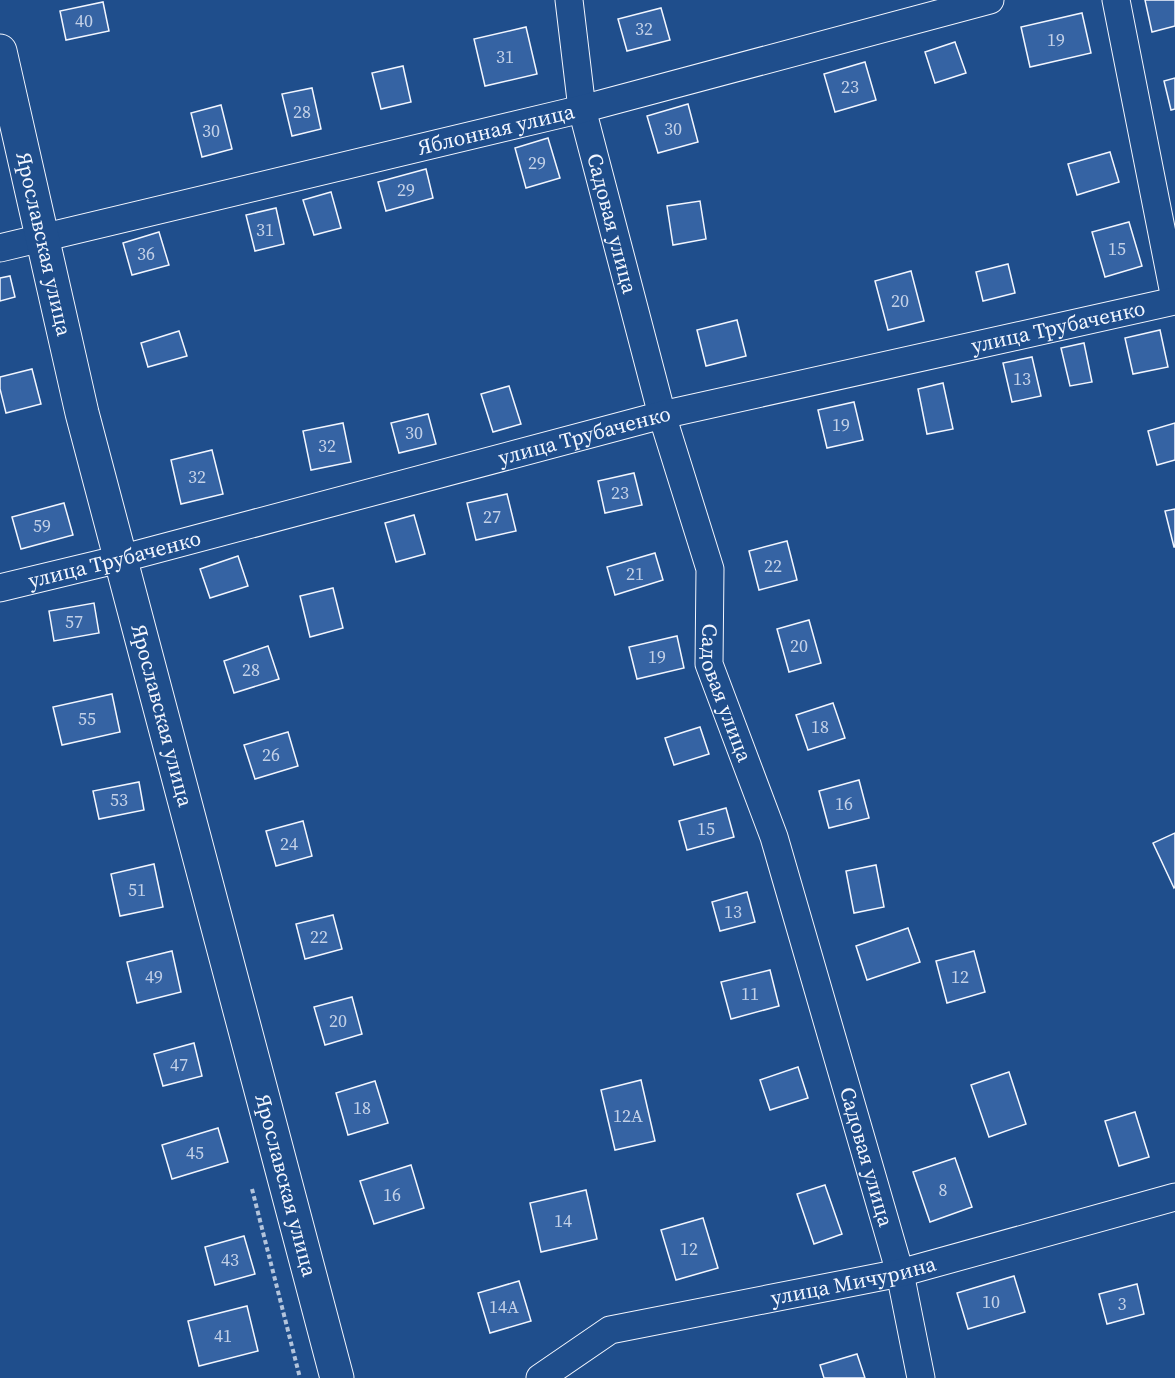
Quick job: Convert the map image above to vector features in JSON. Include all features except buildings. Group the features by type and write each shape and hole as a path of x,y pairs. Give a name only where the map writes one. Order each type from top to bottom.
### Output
{"street":[{"name":"Садовая улица","path":"569,0 582,109 662,415 710,568 709,664 774,837 900,1273 921,1378"},
{"name":"Яблонная улица","path":"0,248 582,109 990,0"},
{"path":"1116,0 1175,300"},
{"name":"Ярославская улица","path":"0,51 82,413 337,1378"},
{"name":"улица Трубаченко","path":"0,588 120,559 662,415 1175,300"},
{"name":"улица Мичурина","path":"540,1378 610,1330 900,1273 1175,1197"}]}
